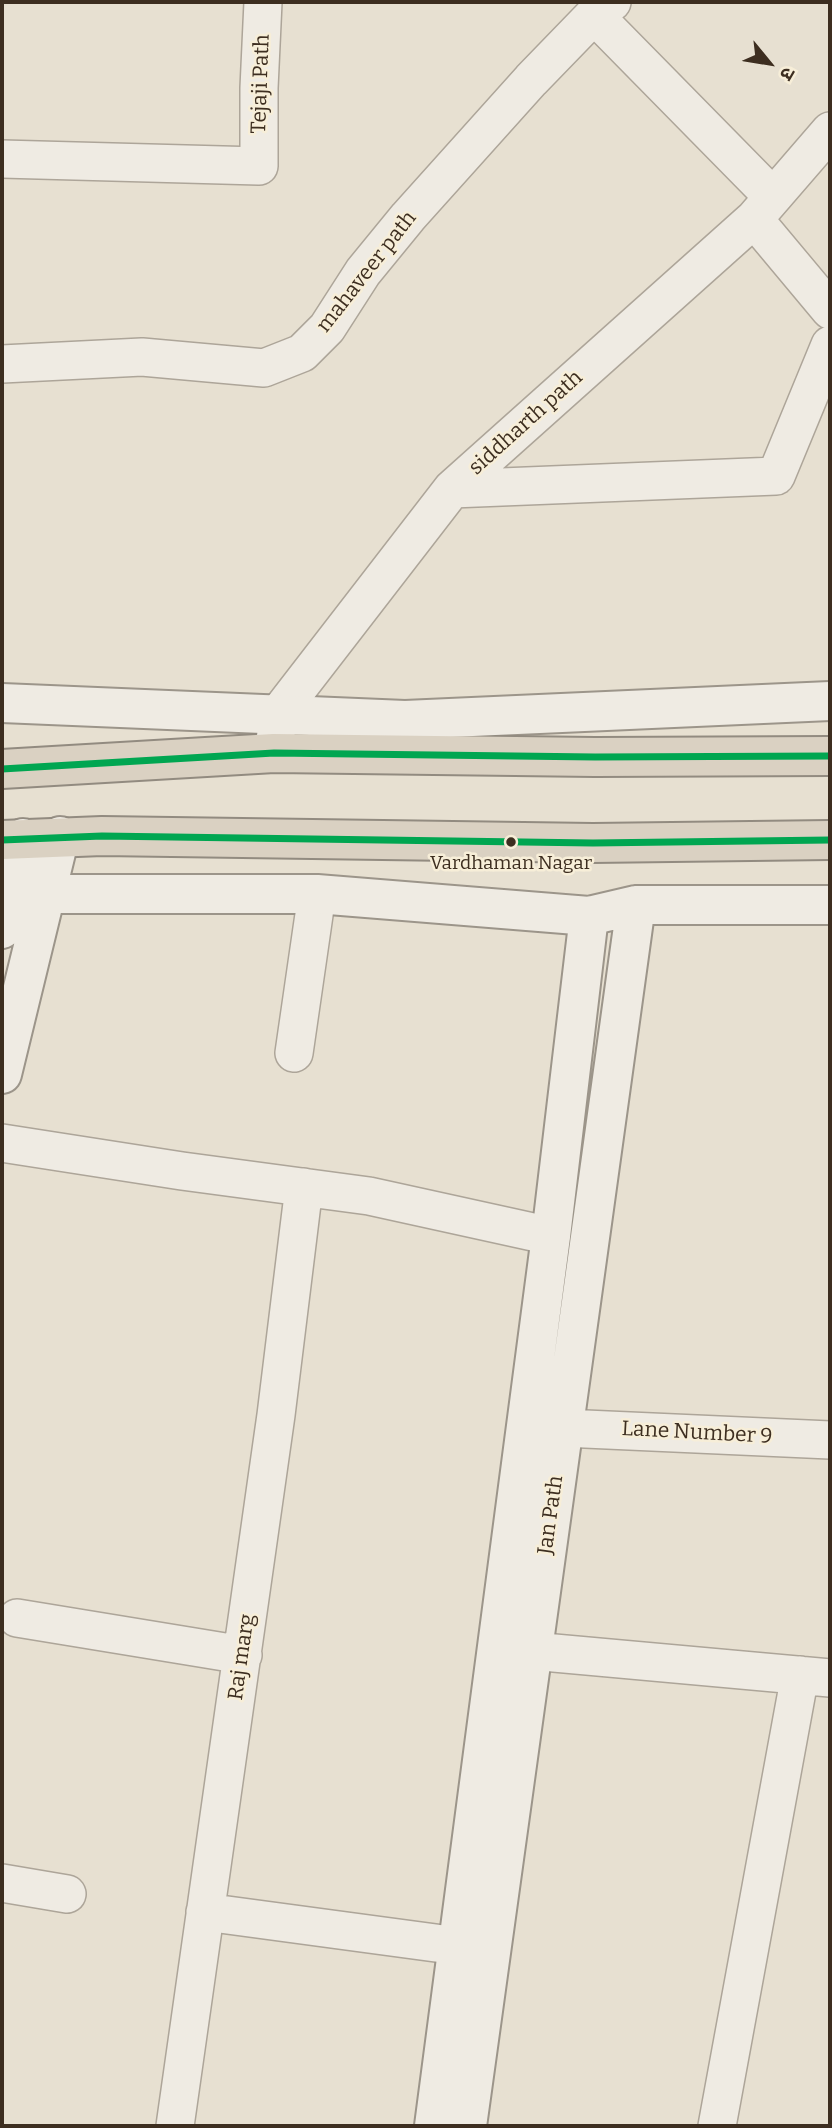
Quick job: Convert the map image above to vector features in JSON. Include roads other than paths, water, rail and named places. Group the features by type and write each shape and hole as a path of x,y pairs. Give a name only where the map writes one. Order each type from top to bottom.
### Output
{"highway":[{"path":"2,769 274,753 595,757 830,756"},
{"path":"28,838 593,843 830,840"}],"street":[{"name":"Tejaji Path","path":"2,159 259,166 263,2"},
{"path":"603,8 763,208 830,310"},
{"name":"mahaveer path","path":"2,364 142,357 264,368 302,353 327,328 363,272 408,217 522,90 603,8"},
{"name":"siddharth path","path":"279,713 452,489 763,208 830,131"},
{"path":"452,489 776,476 830,345"},
{"path":"2,703 405,720 830,701"},
{"path":"274,753 279,713"},
{"path":"2,1074 15,902 28,838"},
{"path":"15,902 317,894 589,916 636,905 830,905"},
{"path":"294,1054 317,894"},
{"name":"Jan Path","path":"467,2126 636,905"},
{"name":"Jan Path","path":"434,2126 551,1236 589,916"},
{"path":"2,1143 369,1196 551,1236"},
{"name":"Raj marg","path":"175,2126 243,1655 304,1187"},
{"name":"Lane Number 9","path":"563,1428 830,1440"},
{"path":"17,1618 243,1655"},
{"path":"532,1651 815,1677 717,2126"},
{"path":"2,1883 67,1894"},
{"path":"205,1912 458,1946"}],"place":[{"name":"Vardhaman Nagar","path":"511,842"}]}
